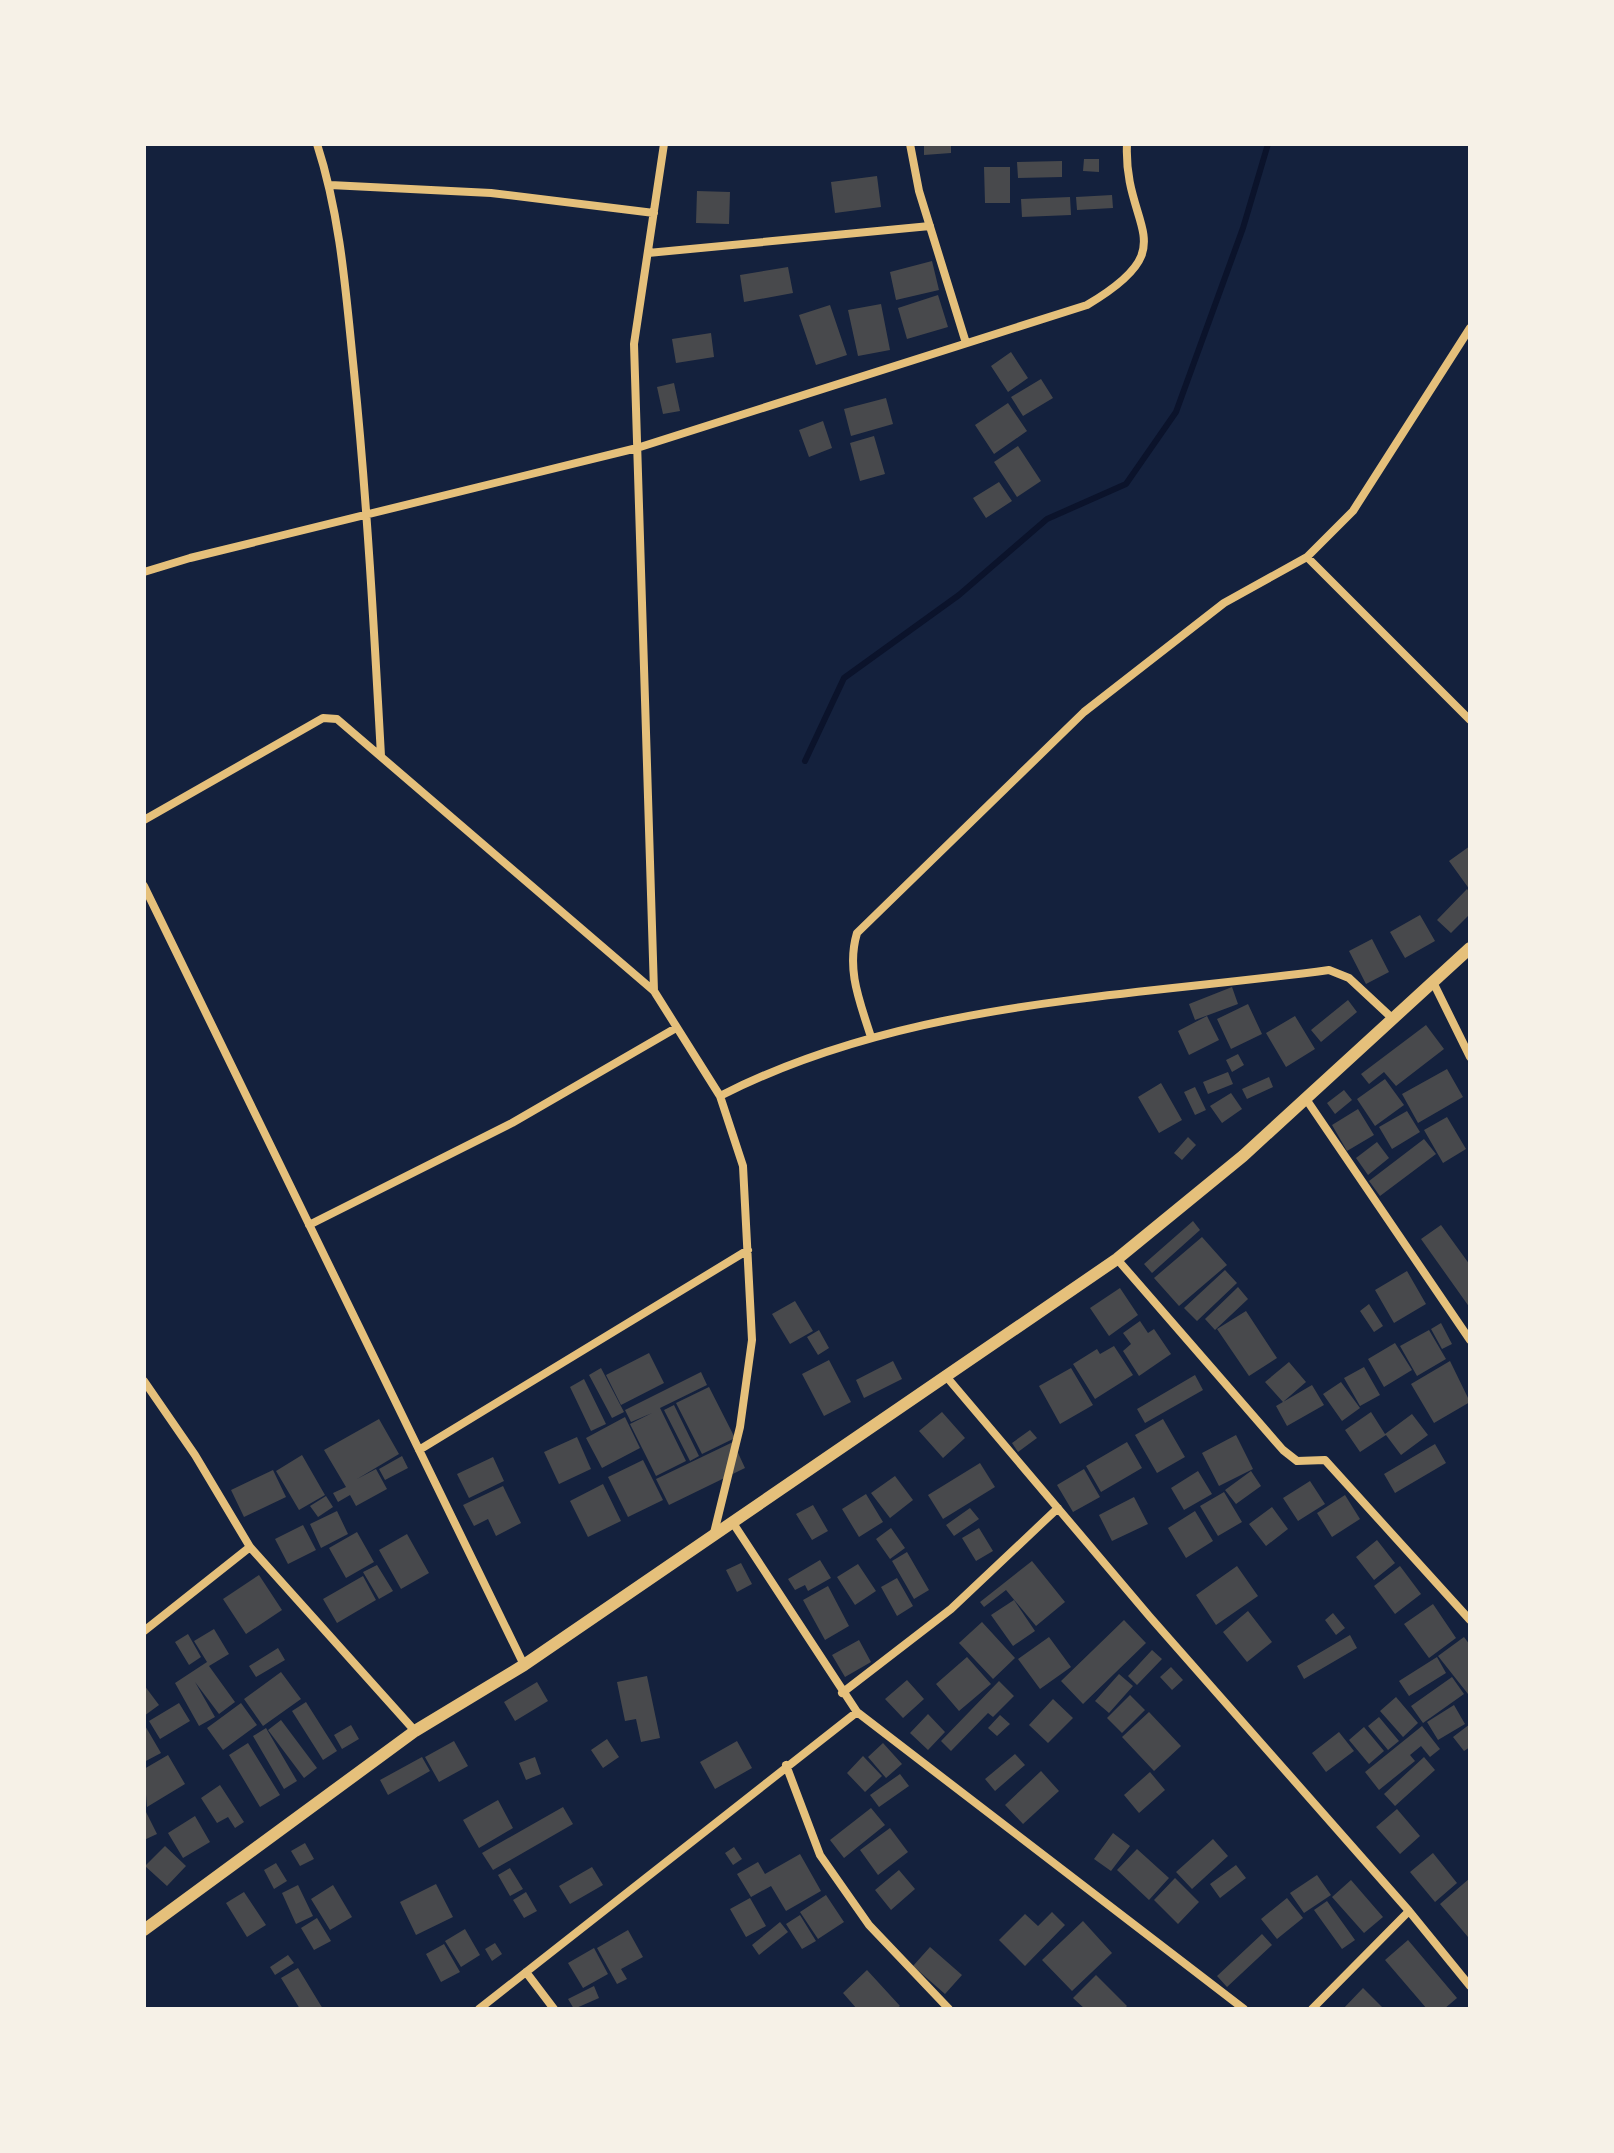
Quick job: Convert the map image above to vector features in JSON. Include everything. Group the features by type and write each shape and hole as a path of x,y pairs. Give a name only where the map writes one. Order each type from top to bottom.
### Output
{"street":[{"path":"317,144 330,185 342,253 368,514 381,757"},
{"path":"654,991 634,344 664,144"},
{"path":"910,144 930,226 966,343"},
{"path":"144,572 637,448 1087,305 1123,284 1141,262 1144,240 1127,144"},
{"path":"330,185 491,193 654,213"},
{"path":"648,253 930,226"},
{"path":"871,1037 854,986 851,955 857,933 1084,712 1224,603 1307,557 1353,511 1470,328"},
{"path":"1307,557 1470,720"},
{"path":"144,820 323,718 337,719 654,991 720,1096 743,1166 752,1340 740,1427 712,1538"},
{"path":"144,886 524,1665"},
{"path":"144,1930 415,1731 524,1665 1117,1259 1232,1166 1470,948"},
{"path":"720,1096 768,1071 871,1037 1026,1004 1329,970 1349,978 1393,1019"},
{"path":"1433,982 1470,1057"},
{"path":"309,1225 512,1123 676,1028"},
{"path":"1306,1099 1470,1340"},
{"path":"419,1450 748,1250"},
{"path":"1117,1259 1283,1450 1297,1461 1325,1460 1470,1620"},
{"path":"945,1375 1409,1911 1470,1986"},
{"path":"144,1381 195,1455 250,1547 415,1731"},
{"path":"842,1693 951,1609 1058,1508"},
{"path":"733,1523 857,1712 1244,2009"},
{"path":"144,1631 250,1547"},
{"path":"479,2009 857,1712"},
{"path":"786,1765 820,1855 869,1925 949,2009"},
{"path":"1312,2009 1409,1911"},
{"path":"526,1972 554,2009"}],"building":[{"path":"924,144 951,144 951,153 924,155"},
{"path":"1084,159 1099,159 1099,172 1083,171"},
{"path":"1062,161 1062,177 1018,178 1017,162"},
{"path":"984,167 1010,167 1010,203 985,203"},
{"path":"877,176 881,207 835,213 831,182"},
{"path":"697,191 730,192 729,224 696,223"},
{"path":"1112,195 1113,208 1077,210 1076,197"},
{"path":"1070,197 1071,215 1022,217 1021,199"},
{"path":"932,261 939,290 896,300 890,272"},
{"path":"788,267 793,293 744,302 740,275"},
{"path":"938,295 948,327 907,339 898,308"},
{"path":"881,304 890,350 858,356 848,310"},
{"path":"830,305 847,355 816,365 799,315"},
{"path":"711,333 714,357 676,363 672,339"},
{"path":"1011,352 1028,378 1008,392 991,366"},
{"path":"1041,379 1053,398 1023,416 1011,397"},
{"path":"674,383 680,411 663,414 657,387"},
{"path":"886,398 893,424 851,436 844,409"},
{"path":"1008,403 1027,431 994,454 975,425"},
{"path":"823,421 832,448 809,457 799,430"},
{"path":"874,436 885,474 860,481 850,443"},
{"path":"1018,446 1041,481 1017,497 994,462"},
{"path":"999,482 1012,501 986,518 973,498"},
{"path":"1470,846 1470,890 1449,861"},
{"path":"1467,889 1470,893 1470,914 1451,933 1437,920"},
{"path":"1420,915 1435,941 1405,958 1390,932"},
{"path":"1372,939 1389,972 1366,984 1349,951"},
{"path":"1232,987 1238,1004 1195,1020 1189,1004"},
{"path":"1348,1000 1357,1012 1321,1042 1311,1030"},
{"path":"1248,1004 1262,1034 1231,1049 1217,1019"},
{"path":"1207,1016 1219,1040 1189,1055 1178,1031"},
{"path":"1295,1016 1315,1049 1286,1067 1266,1033"},
{"path":"1426,1025 1444,1049 1396,1086 1384,1072 1369,1084 1361,1074"},
{"path":"1238,1054 1244,1065 1232,1072 1226,1060"},
{"path":"1447,1069 1463,1097 1418,1123 1402,1094"},
{"path":"1228,1072 1233,1084 1208,1094 1203,1082"},
{"path":"1269,1077 1273,1087 1247,1099 1242,1089"},
{"path":"1385,1079 1404,1105 1375,1126 1357,1099"},
{"path":"1161,1083 1182,1120 1159,1133 1138,1097"},
{"path":"1195,1087 1206,1110 1195,1115 1184,1092"},
{"path":"1344,1090 1352,1100 1335,1114 1327,1103"},
{"path":"1231,1093 1242,1109 1222,1123 1210,1106"},
{"path":"1358,1109 1374,1135 1347,1151 1332,1125"},
{"path":"1407,1111 1420,1132 1392,1149 1379,1127"},
{"path":"1447,1117 1466,1149 1443,1163 1424,1130"},
{"path":"1188,1137 1196,1145 1182,1160 1174,1153"},
{"path":"1424,1139 1436,1154 1380,1196 1369,1181"},
{"path":"1377,1142 1389,1158 1368,1175 1356,1158"},
{"path":"1193,1221 1200,1230 1152,1273 1144,1264"},
{"path":"1441,1225 1470,1265 1470,1308 1421,1239"},
{"path":"1202,1237 1227,1265 1179,1306 1154,1278"},
{"path":"1225,1270 1237,1283 1197,1321 1184,1308"},
{"path":"1407,1271 1426,1304 1394,1323 1375,1290"},
{"path":"1238,1287 1248,1299 1215,1330 1205,1319"},
{"path":"1120,1288 1138,1315 1109,1336 1090,1308"},
{"path":"795,1301 813,1331 790,1344 772,1314"},
{"path":"1369,1304 1383,1326 1374,1332 1360,1311"},
{"path":"1246,1311 1277,1358 1249,1376 1217,1329"},
{"path":"1140,1321 1148,1333 1154,1329 1171,1354 1139,1376 1123,1351 1131,1344 1123,1333"},
{"path":"1441,1323 1452,1344 1442,1349 1431,1329"},
{"path":"819,1330 829,1348 818,1355 807,1337"},
{"path":"1429,1330 1446,1359 1417,1376 1400,1346"},
{"path":"1395,1343 1412,1370 1384,1387 1368,1359"},
{"path":"1114,1346 1133,1375 1095,1399 1073,1364 1097,1349 1100,1354"},
{"path":"649,1353 664,1383 621,1405 606,1375"},
{"path":"829,1360 851,1402 824,1416 802,1374"},
{"path":"893,1361 902,1379 864,1398 856,1380"},
{"path":"1450,1361 1470,1402 1434,1423 1411,1384"},
{"path":"1289,1362 1306,1382 1283,1402 1265,1382"},
{"path":"1364,1367 1380,1395 1360,1406 1344,1378"},
{"path":"601,1368 624,1412 612,1418 589,1375"},
{"path":"1071,1368 1093,1405 1060,1424 1039,1386"},
{"path":"701,1372 707,1385 660,1408 686,1461 656,1476 630,1424 652,1413 631,1422 625,1410"},
{"path":"1195,1375 1203,1390 1145,1423 1137,1409"},
{"path":"584,1379 606,1424 591,1431 570,1387"},
{"path":"1341,1382 1360,1408 1342,1421 1323,1394"},
{"path":"1312,1385 1324,1405 1287,1426 1276,1406"},
{"path":"709,1387 735,1438 702,1454 676,1403"},
{"path":"674,1405 699,1456 690,1461 664,1410"},
{"path":"942,1412 965,1438 943,1458 919,1431"},
{"path":"1371,1412 1385,1434 1412,1414 1428,1435 1401,1455 1386,1435 1360,1452 1345,1430"},
{"path":"625,1417 640,1448 602,1468 586,1438"},
{"path":"379,1419 399,1454 357,1479 376,1469 387,1489 356,1506 350,1495 338,1502 333,1493 346,1487 324,1450"},
{"path":"1163,1419 1185,1457 1157,1473 1135,1435"},
{"path":"1030,1430 1037,1438 1018,1452 1012,1443"},
{"path":"1236,1435 1253,1469 1219,1486 1202,1453"},
{"path":"577,1437 591,1469 559,1484 544,1452"},
{"path":"733,1442 745,1468 669,1505 656,1479"},
{"path":"1127,1442 1142,1468 1101,1492 1086,1466"},
{"path":"1435,1444 1446,1463 1395,1493 1384,1474"},
{"path":"302,1455 325,1495 299,1510 276,1471"},
{"path":"402,1456 408,1468 385,1480 379,1469"},
{"path":"493,1457 504,1481 469,1498 457,1474"},
{"path":"643,1460 663,1500 628,1517 608,1477"},
{"path":"980,1463 995,1487 943,1519 928,1495"},
{"path":"1084,1469 1100,1497 1073,1512 1057,1485"},
{"path":"273,1470 286,1497 244,1517 231,1490"},
{"path":"1198,1471 1212,1494 1184,1510 1171,1488"},
{"path":"1251,1471 1261,1486 1236,1504 1225,1490"},
{"path":"895,1476 913,1500 890,1518 871,1493"},
{"path":"1310,1481 1325,1504 1298,1521 1283,1498"},
{"path":"603,1484 621,1521 588,1537 570,1501"},
{"path":"503,1486 521,1523 496,1536 488,1519 474,1526 463,1505"},
{"path":"1224,1492 1242,1522 1218,1536 1200,1506"},
{"path":"866,1494 883,1522 859,1537 842,1509"},
{"path":"1345,1495 1360,1519 1332,1537 1317,1513"},
{"path":"326,1496 333,1507 318,1517 310,1506"},
{"path":"1134,1497 1148,1524 1112,1541 1099,1515"},
{"path":"813,1505 828,1531 812,1540 796,1514"},
{"path":"1272,1507 1288,1529 1266,1546 1249,1524"},
{"path":"970,1508 979,1519 954,1536 946,1525"},
{"path":"337,1511 348,1534 321,1548 310,1524"},
{"path":"1195,1511 1213,1541 1186,1558 1168,1528"},
{"path":"303,1525 316,1550 288,1564 275,1539"},
{"path":"891,1528 905,1548 890,1559 876,1539"},
{"path":"979,1528 993,1551 976,1561 962,1538"},
{"path":"357,1532 374,1562 346,1578 329,1548"},
{"path":"407,1534 429,1573 401,1589 379,1550"},
{"path":"1377,1540 1395,1563 1374,1580 1356,1557"},
{"path":"907,1552 929,1590 914,1599 892,1561"},
{"path":"820,1560 831,1578 808,1591 805,1585 795,1590 788,1579"},
{"path":"1032,1561 1065,1602 1036,1626 1006,1590 984,1607 980,1602"},
{"path":"741,1563 752,1584 737,1592 726,1570"},
{"path":"858,1564 876,1591 855,1605 837,1577"},
{"path":"377,1565 393,1591 379,1599 363,1572"},
{"path":"1237,1566 1258,1596 1216,1625 1196,1595"},
{"path":"1400,1566 1421,1594 1395,1614 1374,1586"},
{"path":"259,1575 282,1610 246,1634 223,1599"},
{"path":"363,1576 376,1600 337,1623 323,1599"},
{"path":"897,1578 913,1606 897,1616 881,1587"},
{"path":"828,1586 849,1626 825,1640 803,1600"},
{"path":"1014,1600 1035,1631 1013,1646 991,1615"},
{"path":"1433,1604 1456,1638 1429,1658 1404,1624"},
{"path":"1248,1611 1272,1642 1247,1662 1223,1632"},
{"path":"1333,1613 1345,1628 1336,1635 1325,1620"},
{"path":"1124,1620 1146,1643 1083,1704 1061,1681"},
{"path":"982,1622 1015,1658 993,1679 959,1643"},
{"path":"214,1629 229,1654 209,1666 235,1702 219,1714 195,1682 215,1717 199,1726 175,1683 207,1662 194,1641"},
{"path":"188,1634 201,1657 189,1665 175,1642"},
{"path":"1350,1635 1357,1648 1304,1679 1297,1666"},
{"path":"1049,1637 1071,1667 1040,1689 1018,1659"},
{"path":"1464,1637 1470,1645 1468,1694 1438,1656"},
{"path":"859,1640 871,1662 845,1677 832,1655"},
{"path":"278,1648 285,1660 256,1677 249,1666"},
{"path":"1152,1650 1162,1659 1137,1685 1128,1676"},
{"path":"967,1657 991,1684 959,1711 936,1684"},
{"path":"1437,1657 1446,1673 1409,1696 1399,1681"},
{"path":"1171,1667 1183,1680 1172,1690 1160,1677"},
{"path":"281,1672 301,1699 263,1726 244,1699"},
{"path":"1119,1674 1133,1686 1109,1713 1095,1701"},
{"path":"647,1676 660,1738 641,1742 636,1719 625,1721 617,1682"},
{"path":"1452,1677 1464,1694 1423,1723 1411,1706"},
{"path":"907,1680 924,1699 903,1718 885,1699"},
{"path":"999,1681 1014,1696 993,1717 988,1713 951,1751 941,1741"},
{"path":"537,1682 548,1701 515,1721 504,1702"},
{"path":"144,1685 159,1705 144,1716"},
{"path":"1130,1695 1145,1710 1122,1733 1107,1718"},
{"path":"1396,1697 1418,1723 1403,1737 1380,1711"},
{"path":"1053,1699 1073,1718 1048,1743 1029,1725"},
{"path":"306,1702 337,1751 323,1760 292,1711"},
{"path":"179,1703 190,1721 160,1739 149,1721"},
{"path":"241,1703 257,1725 223,1750 207,1728"},
{"path":"1454,1705 1465,1724 1438,1740 1427,1722"},
{"path":"1149,1712 1181,1746 1154,1771 1122,1737"},
{"path":"928,1714 945,1732 928,1750 910,1733"},
{"path":"1000,1715 1010,1724 997,1736 988,1728"},
{"path":"1379,1717 1399,1741 1388,1750 1368,1726"},
{"path":"281,1720 317,1768 304,1778 268,1730"},
{"path":"144,1724 161,1753 144,1762"},
{"path":"1470,1724 1470,1747 1464,1751 1453,1737"},
{"path":"351,1725 359,1739 342,1749 334,1735"},
{"path":"1422,1726 1440,1749 1430,1757 1421,1746 1410,1755 1415,1761 1379,1790 1365,1772"},
{"path":"1364,1727 1384,1751 1369,1764 1349,1740"},
{"path":"266,1728 297,1781 284,1789 253,1736"},
{"path":"1339,1732 1354,1751 1326,1772 1312,1753"},
{"path":"607,1739 619,1757 603,1768 591,1750"},
{"path":"454,1741 468,1766 439,1782 425,1757"},
{"path":"737,1741 752,1768 715,1789 700,1762"},
{"path":"248,1743 280,1795 260,1807 229,1755"},
{"path":"883,1743 902,1764 886,1778 868,1757"},
{"path":"1015,1754 1025,1765 995,1791 985,1779"},
{"path":"168,1755 185,1784 147,1807 144,1769"},
{"path":"863,1756 882,1776 865,1792 847,1773"},
{"path":"422,1757 430,1771 388,1795 380,1780"},
{"path":"535,1757 541,1774 526,1780 519,1763"},
{"path":"1424,1757 1435,1770 1395,1806 1384,1794"},
{"path":"1041,1771 1059,1791 1023,1824 1005,1805"},
{"path":"1150,1772 1165,1790 1139,1813 1124,1795"},
{"path":"900,1774 909,1786 879,1807 870,1795"},
{"path":"220,1785 244,1822 235,1828 228,1817 217,1823 201,1798"},
{"path":"498,1800 513,1828 479,1848 463,1820"},
{"path":"563,1807 573,1824 493,1870 482,1853"},
{"path":"144,1808 157,1834 144,1840"},
{"path":"871,1808 885,1825 844,1858 830,1840"},
{"path":"1397,1809 1420,1836 1400,1854 1376,1827"},
{"path":"195,1816 210,1842 183,1858 168,1833"},
{"path":"890,1828 908,1852 878,1875 860,1850"},
{"path":"1113,1833 1130,1846 1111,1871 1094,1859"},
{"path":"1213,1839 1228,1856 1192,1889 1176,1872"},
{"path":"305,1843 314,1859 300,1866 291,1851"},
{"path":"165,1846 186,1866 167,1886 145,1866"},
{"path":"734,1847 742,1859 733,1865 725,1853"},
{"path":"1137,1849 1169,1878 1149,1900 1117,1870"},
{"path":"1433,1853 1457,1883 1435,1902 1410,1872"},
{"path":"800,1854 821,1891 786,1911 771,1886 751,1897 737,1874 758,1862 765,1874"},
{"path":"276,1863 287,1881 274,1889 264,1870"},
{"path":"1236,1865 1246,1878 1220,1898 1210,1884"},
{"path":"592,1867 603,1885 570,1904 559,1886"},
{"path":"510,1868 523,1889 510,1896 498,1875"},
{"path":"899,1870 915,1889 891,1910 875,1890"},
{"path":"1317,1875 1331,1895 1304,1913 1290,1893"},
{"path":"1175,1878 1199,1902 1178,1924 1154,1900"},
{"path":"1470,1878 1470,1935 1468,1937 1440,1904"},
{"path":"1351,1880 1383,1917 1364,1933 1332,1897"},
{"path":"436,1884 453,1917 416,1935 400,1902"},
{"path":"298,1885 313,1916 296,1924 282,1893"},
{"path":"333,1885 352,1917 330,1930 311,1899"},
{"path":"244,1892 266,1925 247,1937 226,1903"},
{"path":"526,1892 537,1911 524,1918 513,1900"},
{"path":"826,1895 844,1922 818,1939 800,1912"},
{"path":"750,1898 766,1926 746,1937 730,1909"},
{"path":"1287,1898 1303,1918 1277,1939 1261,1919"},
{"path":"1327,1901 1355,1940 1342,1949 1314,1910"},
{"path":"1052,1912 1065,1925 1025,1966 999,1940 1025,1914 1038,1926"},
{"path":"800,1915 816,1941 802,1949 786,1924"},
{"path":"317,1918 331,1941 314,1950 301,1928"},
{"path":"1083,1921 1112,1953 1072,1991 1042,1960"},
{"path":"780,1922 788,1932 759,1955 752,1945"},
{"path":"465,1929 480,1955 461,1967 445,1941"},
{"path":"628,1930 643,1957 621,1969 627,1979 617,1984 597,1948"},
{"path":"1262,1934 1272,1945 1227,1987 1217,1976"},
{"path":"1408,1940 1457,1998 1444,2009 1427,2009 1385,1960"},
{"path":"495,1943 502,1954 492,1961 485,1949"},
{"path":"444,1944 460,1972 441,1982 426,1954"},
{"path":"930,1947 962,1975 945,1994 913,1966"},
{"path":"594,1948 608,1974 583,1988 568,1963"},
{"path":"288,1955 294,1963 275,1975 270,1967"},
{"path":"298,1968 323,2009 300,2009 281,1978"},
{"path":"867,1970 900,2006 896,2009 857,2009 843,1993"},
{"path":"1096,1975 1127,2006 1124,2009 1085,2009 1073,1998"},
{"path":"594,1986 599,1998 574,2009 568,1999"},
{"path":"1363,1988 1384,2009 1343,2009"}],"waterway":[{"path":"805,761 844,678 959,595 1047,519 1126,484 1176,412 1243,228 1268,144"}]}
